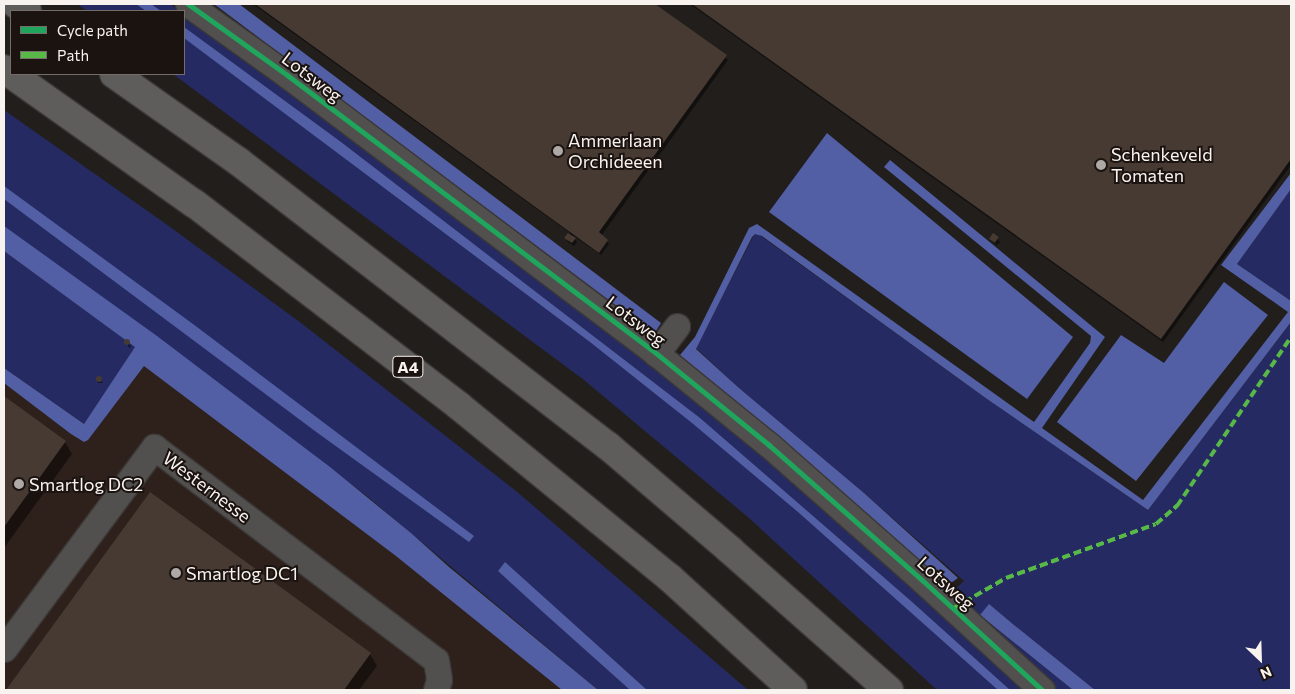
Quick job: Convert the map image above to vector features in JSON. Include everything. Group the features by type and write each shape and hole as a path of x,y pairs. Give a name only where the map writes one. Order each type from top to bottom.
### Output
{"highway":[{"name":"A4","path":"12,75 194,204 459,406 670,578 793,690"},
{"path":"115,75 239,162 608,446 889,690"}],"street":[{"name":"Lotsweg","path":"188,4 295,81 656,354 768,445 941,597 1042,690"},
{"path":"656,354 677,326"},
{"name":"Westernesse","path":"4,649 154,447 436,660 440,680 436,690"}],"shaded area":[{"path":"77,4 170,4 179,10 86,10"},
{"path":"185,15 638,350 793,477 1032,690 937,690 749,518 584,380 174,75 185,75"},
{"path":"4,110 166,224 301,323 516,491 748,690 647,690 505,563 498,571 630,690 598,690 368,497 157,337 4,240"},
{"path":"1291,189 1291,301 1237,264"},
{"path":"755,233 987,399 1148,510 1291,322 1291,690 1095,690 989,605 981,616 1073,690 1051,690 980,623 980,615 953,591 964,581 864,493 739,388 696,348"},
{"path":"4,243 585,690 4,690"},
{"path":"4,251 136,347 84,424 4,368"}],"water":[{"path":"136,4 151,4 160,10 145,10"},
{"path":"214,4 239,4 661,323 654,334"},
{"path":"185,28 341,142 700,418 911,601 1010,690 998,690 798,512 692,423 590,342 185,39"},
{"path":"827,133 1073,337 1027,399 769,212"},
{"path":"890,160 1105,337 1042,428 1143,500 1288,312 1221,265 1291,173 1291,189 1237,264 1291,301 1291,322 1148,510 987,399 762,236 755,234 752,237 696,349 739,388 864,493 958,578 948,585 680,355 695,337 749,228 757,224 1034,422 1090,343 1091,336 884,167"},
{"path":"4,186 193,324 474,536 469,542 319,434 4,199"},
{"path":"4,226 157,336 330,467 598,690 562,690 396,556 144,366 88,440 84,442 4,383 4,368 84,424 135,347 4,251"},
{"path":"1224,282 1268,315 1136,481 1057,422 1121,335 1164,363"},
{"path":"505,562 647,690 630,690 544,613 498,571"},
{"path":"989,604 1095,690 1073,690 980,615"}],"building":[{"name":"Ammerlaan Orchideeen","path":"255,4 655,4 727,55 599,232 608,240 599,253"},
{"name":"Schenkeveld Tomaten","path":"692,4 1291,4 1291,159 1161,339"},
{"path":"568,233 576,238 572,243 564,238"},
{"path":"993,233 999,237 995,243 989,239"},
{"path":"127,339 130,342 127,345 124,342"},
{"path":"99,376 102,379 99,382 96,379"},
{"name":"Smartlog DC2","path":"4,396 66,441 4,527"},
{"name":"Smartlog DC1","path":"150,492 371,653 344,690 6,690"}],"marked path":[{"path":"954,608 1006,578 1156,524 1177,506 1291,337"}],"cycle path":[{"path":"188,4 287,75 652,350 769,445 922,580 1042,690"}],"place":[{"name":"Ammerlaan Orchideeen","path":"558,151"},
{"name":"Schenkeveld Tomaten","path":"1101,165"},
{"name":"Smartlog DC2","path":"19,484"},
{"name":"Smartlog DC1","path":"176,573"}]}
